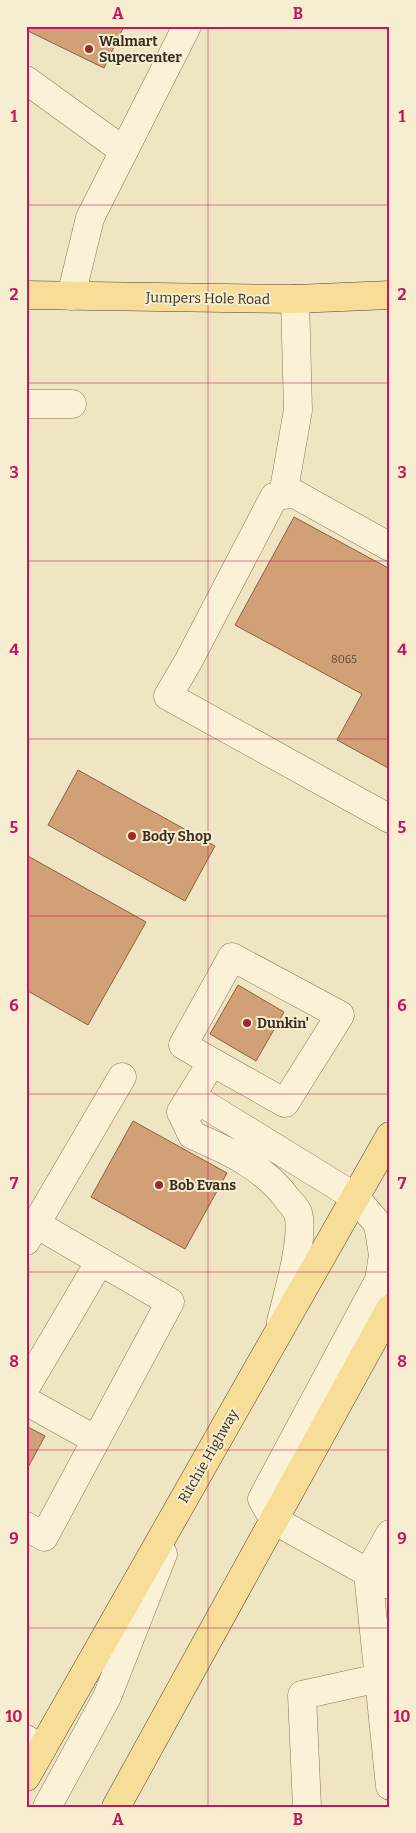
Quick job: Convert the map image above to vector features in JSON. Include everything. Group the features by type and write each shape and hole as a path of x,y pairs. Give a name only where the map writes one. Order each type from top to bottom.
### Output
{"main road":[{"name":"Jumpers Hole Road","path":"26,295 295,299 390,296"},
{"name":"Ritchie Highway","path":"26,1777 34,1744 184,1499 390,1136"},
{"path":"116,1807 390,1309"}],"lane":[{"path":"71,296 90,218 187,26"},
{"path":"26,80 124,150"},
{"path":"283,496 298,410 295,299"},
{"path":"26,404 72,404"},
{"path":"390,547 293,493 274,498 190,660 168,696 390,819"},
{"path":"232,957 340,1015 286,1103 212,1062 183,1045 232,957"},
{"path":"181,1112 212,1062"},
{"path":"26,1526 44,1537 170,1302 100,1261 31,1233 122,1077"},
{"path":"181,1112 204,1104 355,1197 378,1224 383,1255 379,1280 262,1499 274,1520 379,1579"},
{"path":"181,1112 192,1136 230,1152 263,1172 298,1213 299,1241 279,1332"},
{"path":"26,1387 100,1261"},
{"path":"26,1401 96,1440"},
{"path":"47,1807 107,1696 184,1499"},
{"path":"390,1534 379,1579 379,1678 390,1786"},
{"path":"307,1807 302,1695 379,1678"}],"building":[{"name":"Walmart Supercenter","path":"26,26 124,26 104,68 26,30"},
{"path":"294,517 390,569 390,769 337,740 362,694 235,625"},
{"name":"Body Shop","path":"78,770 215,846 185,901 48,825"},
{"path":"26,855 146,922 88,1025 26,990"},
{"name":"Dunkin'","path":"238,985 284,1012 256,1061 210,1034"},
{"name":"Bob Evans","path":"133,1121 227,1173 185,1249 91,1197"},
{"path":"26,1426 45,1436 26,1471"}],"place":[{"name":"Walmart Supercenter","path":"89,49"},
{"name":"Body Shop","path":"132,836"},
{"name":"Dunkin'","path":"247,1023"},
{"name":"Bob Evans","path":"159,1185"}]}
